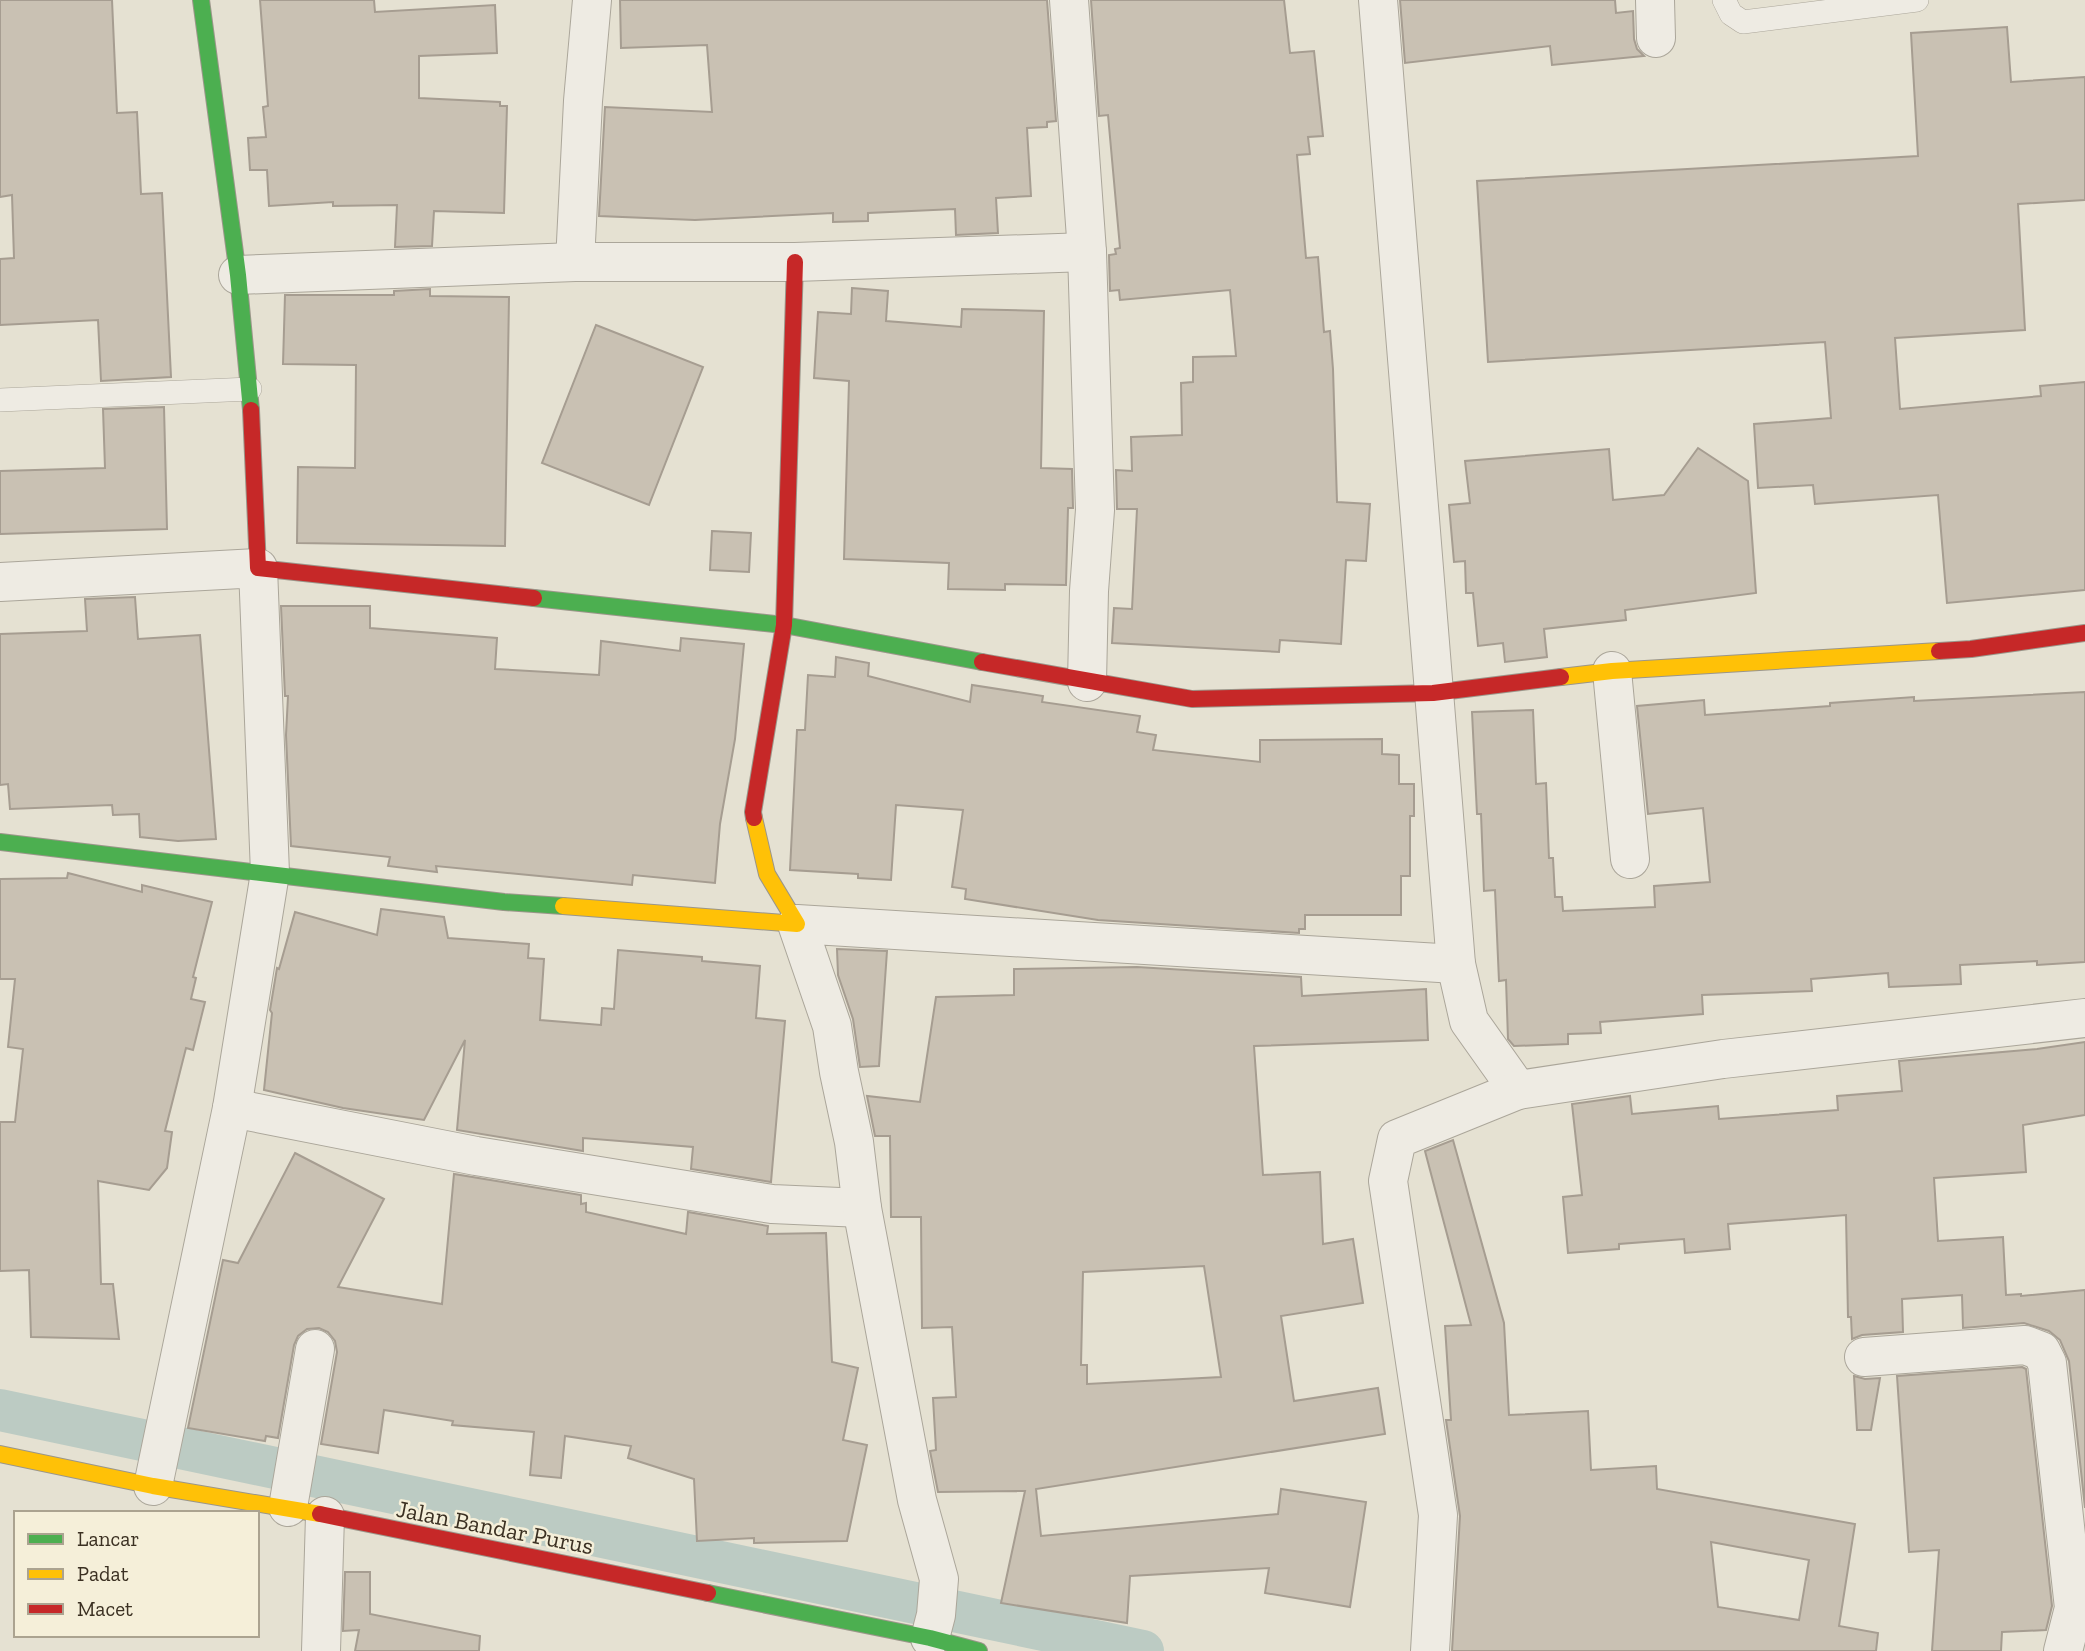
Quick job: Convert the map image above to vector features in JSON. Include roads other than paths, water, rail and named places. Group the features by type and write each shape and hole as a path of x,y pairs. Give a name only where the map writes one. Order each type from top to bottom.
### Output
{"street":[{"path":"157,1470 166,1415 232,1108 270,873 250,389 201,0"},
{"path":"575,262 583,101 592,0"},
{"path":"1069,0 1087,252 1095,510 1089,591 1087,682"},
{"path":"1378,0 1456,964 1469,1021 1518,1090"},
{"path":"1655,0 1656,38"},
{"path":"237,275 575,262 795,262 1087,252"},
{"path":"795,262 784,625 753,812 767,874 797,924 832,1026 935,1611"},
{"path":"0,582 258,568 784,625 1192,699 1433,693 1612,671 1971,649 2085,633"},
{"path":"1612,671 1630,859"},
{"path":"0,842 504,902 797,924 1456,964"},
{"path":"1430,1651 1438,1515 1388,1181 1397,1139 1518,1090 1723,1059 2085,1018"},
{"path":"232,1108 476,1156 772,1204 862,1208"},
{"path":"1864,1357 2025,1345 2040,1351 2046,1363 2074,1608 2063,1651"},
{"path":"291,1493 314,1349"},
{"name":"Jalan Bandar Purus","path":"0,1454 157,1470 291,1493 325,1516 935,1611 979,1651"},
{"path":"321,1651 325,1516"}],"lane":[{"path":"1724,0 1731,14 1743,22 1917,0"},
{"path":"0,400 250,389"}],"waterway":[{"path":"0,1410 1143,1651"}]}
